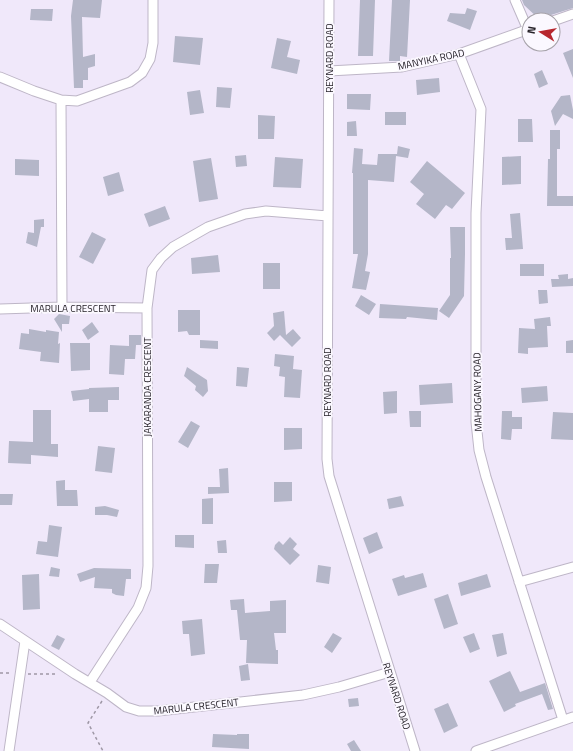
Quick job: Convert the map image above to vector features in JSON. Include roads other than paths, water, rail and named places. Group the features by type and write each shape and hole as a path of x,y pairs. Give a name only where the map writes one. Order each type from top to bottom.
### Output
{"street":[{"path":"0,77 61,100 77,101 130,82 142,73 150,59 153,44 153,0"},
{"name":"REYNARD ROAD","path":"329,0 327,459 329,476 415,751"},
{"path":"515,0 521,13"},
{"path":"561,18 573,14"},
{"name":"MANYIKA ROAD","path":"329,71 402,67 459,54 521,33"},
{"name":"MAHOGANY ROAD","path":"459,54 481,109 476,214 476,422 479,450 486,477 563,720"},
{"path":"61,100 62,307"},
{"name":"JAKARANDA CRESCENT","path":"90,682 138,608 146,588 148,566 147,308 152,270 160,258 173,247 208,227 245,214 266,211 328,216"},
{"name":"MARULA CRESCENT","path":"0,309 62,307 147,308"},
{"path":"519,582 573,567"},
{"name":"MARULA CRESCENT","path":"0,624 74,674 107,692 126,707 139,711 158,711 303,695 339,687 390,672"},
{"path":"9,751 25,641"},
{"path":"476,751 573,717"}]}
